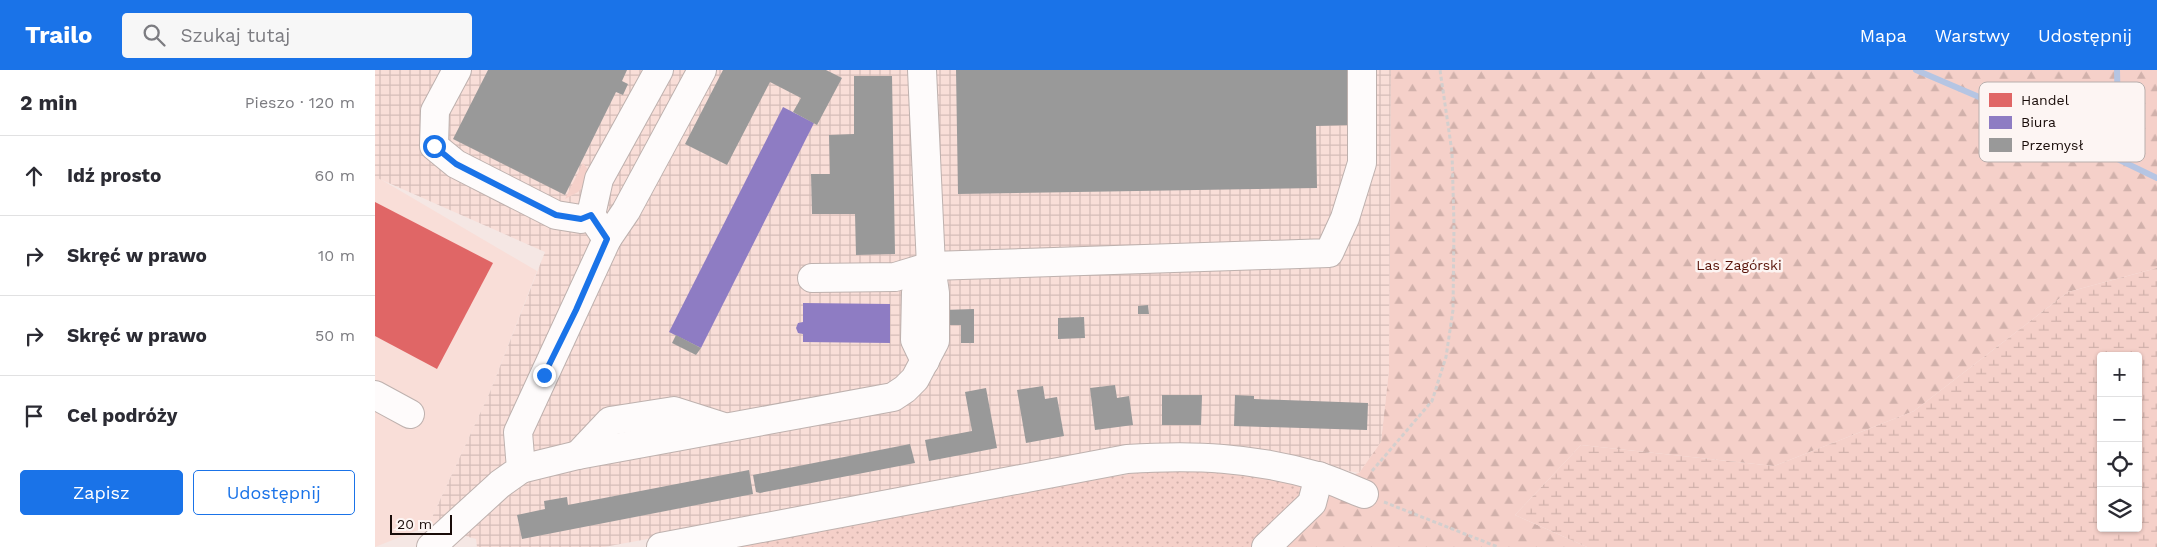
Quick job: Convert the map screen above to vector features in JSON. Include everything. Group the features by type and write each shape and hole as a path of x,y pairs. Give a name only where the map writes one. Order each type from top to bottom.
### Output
{"lane":[{"path":"457,70 435,111 434,146 456,164 556,215 581,219 591,215"},
{"path":"607,239 591,215 599,179 659,70"},
{"path":"521,469 518,432 607,239 626,212 702,70"},
{"path":"431,547 500,484 521,469 578,455 893,397 905,390 915,379 935,341 935,293 931,266 922,70"},
{"path":"812,278 895,277 931,266 1329,253 1345,218 1363,163 1362,70"},
{"path":"375,395 410,414"},
{"path":"661,547 1127,459 1184,455 1218,457 1270,464 1319,476 1359,492"},
{"path":"1266,547 1311,503 1319,476"}],"path":[{"path":"1440,70 1452,152 1454,225 1453,310 1446,357 1432,401 1359,492 1498,547"}],"shaded area":[{"path":"375,70 1391,70 1389,370 1381,442 1359,473 1241,451 1152,447 604,547 477,547 476,539 428,526 490,392 545,252 375,177"},
{"path":"375,176 537,271 490,392 428,526 375,547"}],"green space":[{"name":"Las Zagórski","path":"1391,70 2157,70 2157,268 2068,292 1914,411 1774,466 1581,445 1515,515 1587,547 1257,547 1309,485 1359,473 1381,442 1389,370"},
{"path":"583,163 593,176 578,192 565,199"},
{"path":"2157,268 2157,547 1587,547 1515,515 1581,445 1774,466 1914,411 2068,292"},
{"path":"1227,465 1309,485 1257,547 721,547 840,522 1165,468"}],"building: Handel":[{"path":"375,202 493,263 437,369 375,336"}],"building: Biura":[{"path":"783,107 814,123 701,348 669,332"},
{"path":"803,303 890,304 890,343 803,342 803,334 798,333 796,328 798,323 803,322"}],"building: Przemysł":[{"path":"488,70 627,70 622,81 628,84 623,95 616,92 565,195 453,139"},
{"path":"723,70 826,70 842,78 817,125 793,112 801,98 770,82 727,165 685,144"},
{"path":"956,70 1347,70 1348,125 1316,126 1317,188 958,194"},
{"path":"854,76 892,76 895,254 856,255 855,214 812,214 811,174 830,174 829,135 854,134"},
{"path":"1148,305 1149,314 1138,314 1138,306"},
{"path":"974,309 974,343 961,343 961,325 944,325 943,310"},
{"path":"1084,317 1085,338 1058,339 1058,318"},
{"path":"676,335 701,348 696,355 672,343"},
{"path":"1115,385 1117,398 1129,396 1133,425 1095,430 1090,388"},
{"path":"1043,386 1045,399 1057,397 1064,436 1026,443 1017,390"},
{"path":"986,388 997,448 929,461 925,440 972,431 965,392"},
{"path":"1162,395 1202,395 1201,425 1162,425"},
{"path":"1235,395 1254,396 1254,399 1368,403 1367,430 1234,426"},
{"path":"910,444 915,463 760,493 756,492 753,475"},
{"path":"749,470 753,494 522,539 517,515 545,509 544,501 567,497 568,505"}],"waterway":[{"path":"1916,70 1979,97"},
{"path":"2117,70 2117,82"},
{"path":"2124,162 2157,178"}],"route":[{"path":"434,146 456,164 556,215 581,219 591,215 607,239 576,310 544,375"}]}
